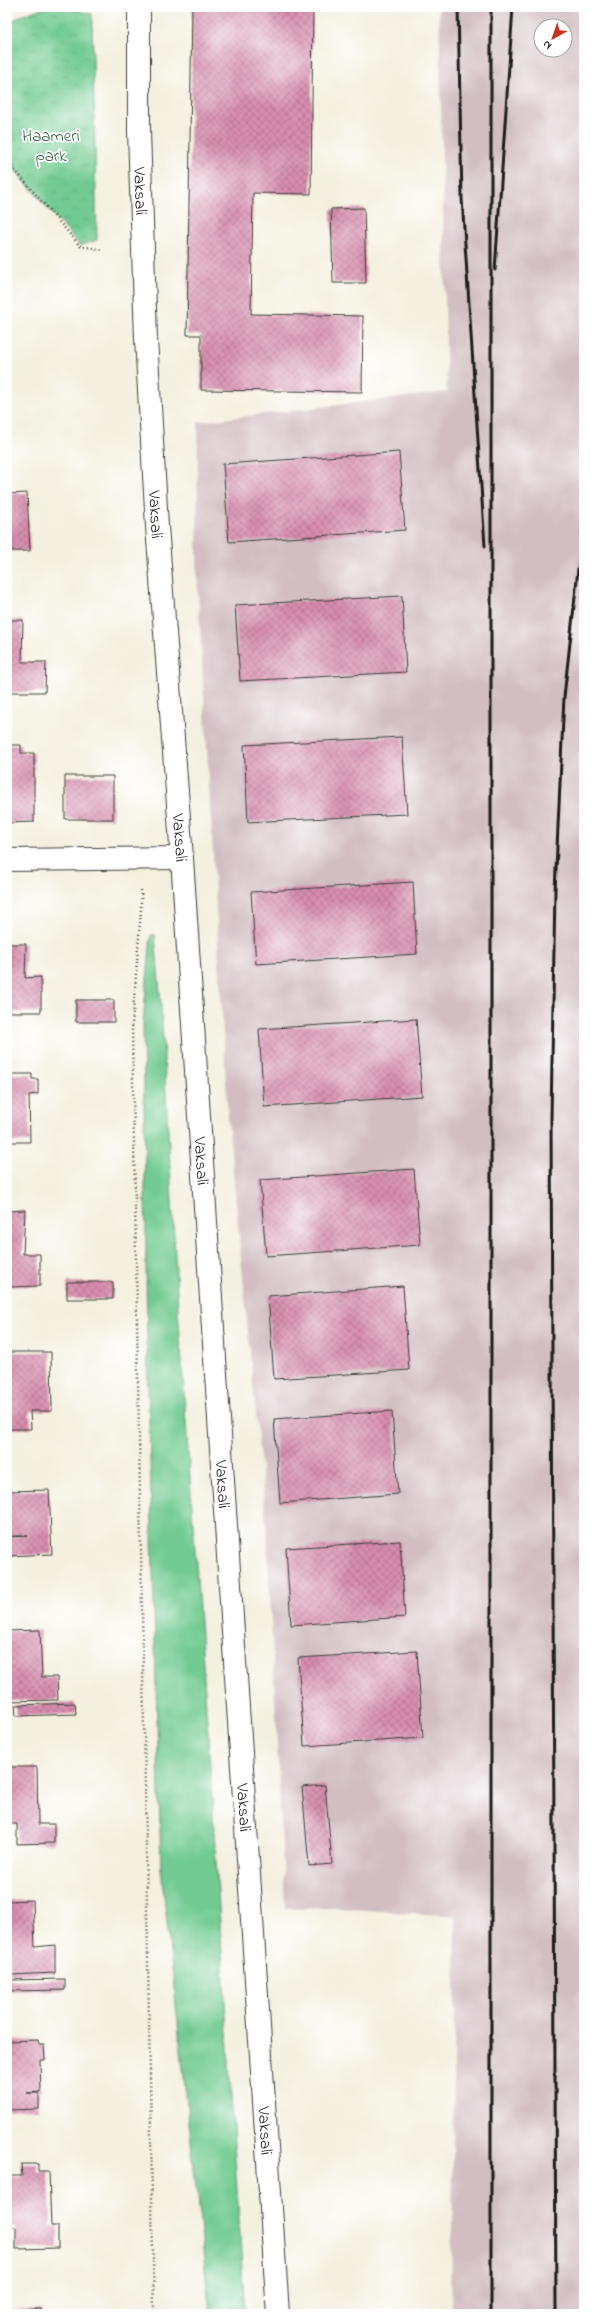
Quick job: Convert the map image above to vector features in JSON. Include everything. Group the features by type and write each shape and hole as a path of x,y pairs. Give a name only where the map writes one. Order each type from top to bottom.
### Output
{"street":[{"name":"Vaksali","path":"139,7 139,131 146,339 157,526 182,858 278,2314"},
{"path":"7,860 182,858"}],"path":[{"path":"7,160 80,246 103,250"},
{"path":"139,859 141,909 132,1025 154,2314"}],"shaded area":[{"path":"439,7 584,7 584,2314 451,2314 456,1916 335,1908 285,1909 267,1533 228,1119 197,574 198,422 447,392"}],"green space":[{"name":"Haameri park","path":"45,7 61,7 92,14 97,240 80,246 7,161 7,25 18,17"},
{"path":"155,934 161,1004 178,1308 208,1735 245,2314 210,2314 161,1869 147,1348 143,1022 151,935"}],"building":[{"path":"192,7 313,7 311,194 253,193 251,314 363,316 362,392 201,390 201,335 187,335"},
{"path":"364,208 366,283 333,283 331,209"},
{"path":"399,452 405,530 229,542 223,464"},
{"path":"27,493 30,551 7,551 7,494"},
{"path":"402,596 406,672 240,681 235,605"},
{"path":"7,620 23,620 22,662 46,662 45,692 7,692"},
{"path":"402,737 407,814 248,822 244,745"},
{"path":"7,745 21,745 21,753 34,753 34,822 7,823"},
{"path":"65,776 113,776 113,819 65,819"},
{"path":"413,882 417,954 256,964 251,892"},
{"path":"7,944 26,944 25,978 41,977 41,1012 7,1012"},
{"path":"76,1000 114,1000 114,1022 76,1022"},
{"path":"416,1019 422,1096 264,1107 259,1029"},
{"path":"7,1074 32,1074 32,1079 38,1079 38,1094 29,1095 30,1142 7,1142"},
{"path":"414,1169 420,1245 266,1256 260,1180"},
{"path":"25,1210 23,1254 40,1254 40,1286 7,1287 7,1211"},
{"path":"67,1282 113,1282 113,1299 67,1299"},
{"path":"403,1286 409,1370 274,1379 268,1296"},
{"path":"7,1352 51,1352 52,1411 30,1411 31,1429 7,1429"},
{"path":"392,1411 398,1494 280,1503 274,1419"},
{"path":"49,1490 52,1554 7,1556 7,1537 28,1536 7,1536 7,1491"},
{"path":"400,1541 405,1617 291,1625 286,1548"},
{"path":"40,1630 42,1677 57,1677 58,1700 7,1701 7,1631"},
{"path":"417,1651 423,1738 304,1746 298,1658"},
{"path":"75,1703 76,1714 16,1716 15,1705"},
{"path":"7,1767 37,1767 38,1824 54,1824 54,1843 17,1844 17,1824 7,1824"},
{"path":"325,1785 332,1864 309,1866 302,1787"},
{"path":"33,1900 35,1947 55,1945 55,1973 10,1975 9,1948 7,1948 7,1901"},
{"path":"65,1979 65,1990 7,1991 7,1980"},
{"path":"38,2040 39,2045 44,2045 45,2060 40,2060 41,2092 27,2093 39,2093 39,2109 7,2110 7,2041"},
{"path":"21,2164 38,2164 38,2171 49,2171 51,2226 58,2226 58,2248 16,2249 16,2227 7,2227 7,2176 22,2176"},
{"path":"41,2309 42,2314 7,2314 7,2310"}],"railway":[{"path":"458,7 462,198 485,546"},
{"path":"491,7 491,2314"},
{"path":"495,270 513,7"},
{"path":"556,2314 551,1118 555,891 564,697 584,515"}]}
